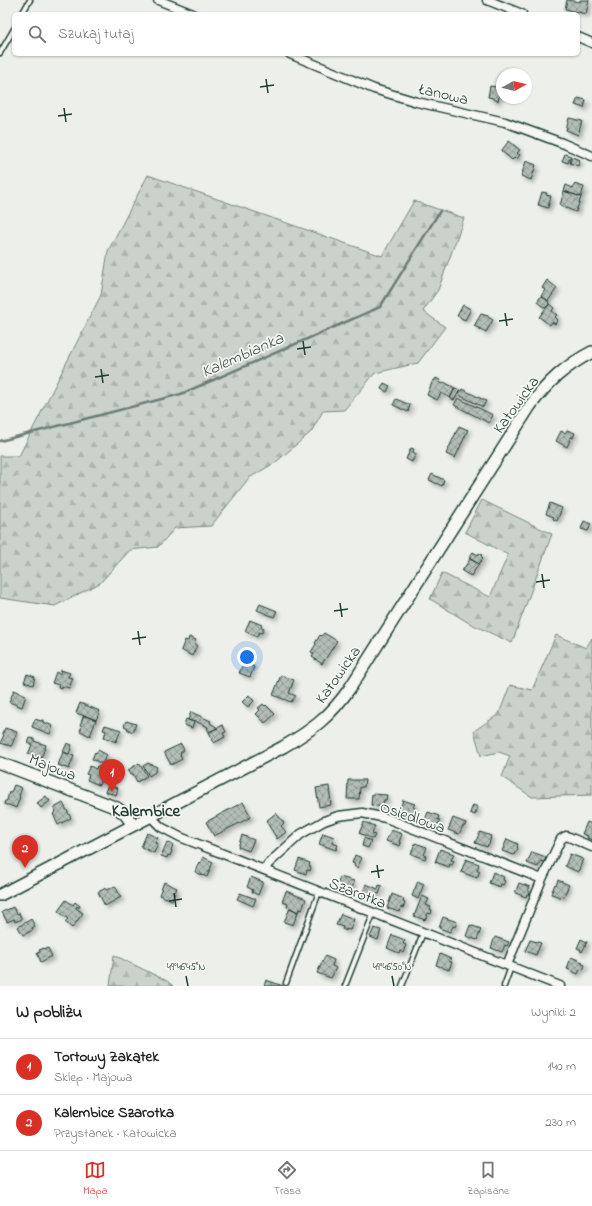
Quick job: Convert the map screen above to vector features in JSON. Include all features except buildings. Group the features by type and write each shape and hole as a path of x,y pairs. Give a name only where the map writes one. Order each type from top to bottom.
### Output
{"main road":[{"name":"Katowicka","path":"0,895 293,741 311,730 330,713 350,688 530,406 542,391 562,371 592,352"},
{"name":"Majowa","path":"0,763 117,808 125,814 133,825"}],"street":[{"path":"158,0 188,12"},
{"path":"487,0 517,12"},
{"path":"580,38 592,43"},
{"name":"Łanowa","path":"295,56 374,89 417,102 505,122 592,156"},
{"name":"Osiedlowa","path":"265,870 268,864 301,834 324,821 338,816 362,813 386,818 542,879"},
{"name":"Szarotka","path":"150,816 161,827 180,837 560,986"},
{"path":"509,966 542,879 561,839 563,837 569,837 592,847"}],"lane":[{"path":"23,12 30,0"},
{"path":"0,54 12,33"},
{"path":"286,982 319,892"},
{"path":"345,986 374,912"},
{"path":"402,986 424,932"},
{"path":"504,986 509,966"}],"green space":[{"path":"148,175 382,256 414,201 464,218 438,290 423,311 445,327 418,363 375,373 344,410 323,411 311,432 276,462 249,478 211,526 175,528 158,547 130,550 100,583 55,606 0,598 0,456 19,456 101,295 108,251"},
{"path":"482,500 552,534 512,643 469,623 430,599 442,573 490,597 508,555 465,532"},
{"path":"556,635 586,648 592,638 592,795 532,797 502,777 510,756 499,752 481,756 474,731 499,714 510,685 532,690"},
{"path":"114,955 167,981 173,986 110,986"}],"waterway":[{"name":"Kalembianka","path":"0,441 181,394 380,307 440,211"}],"place":[{"name":"Tortowy Zakątek","path":"112,792"},
{"name":"Kalembice Szarotka","path":"25,868"}],"district":[{"name":"Kalembice","path":"146,810"}]}
